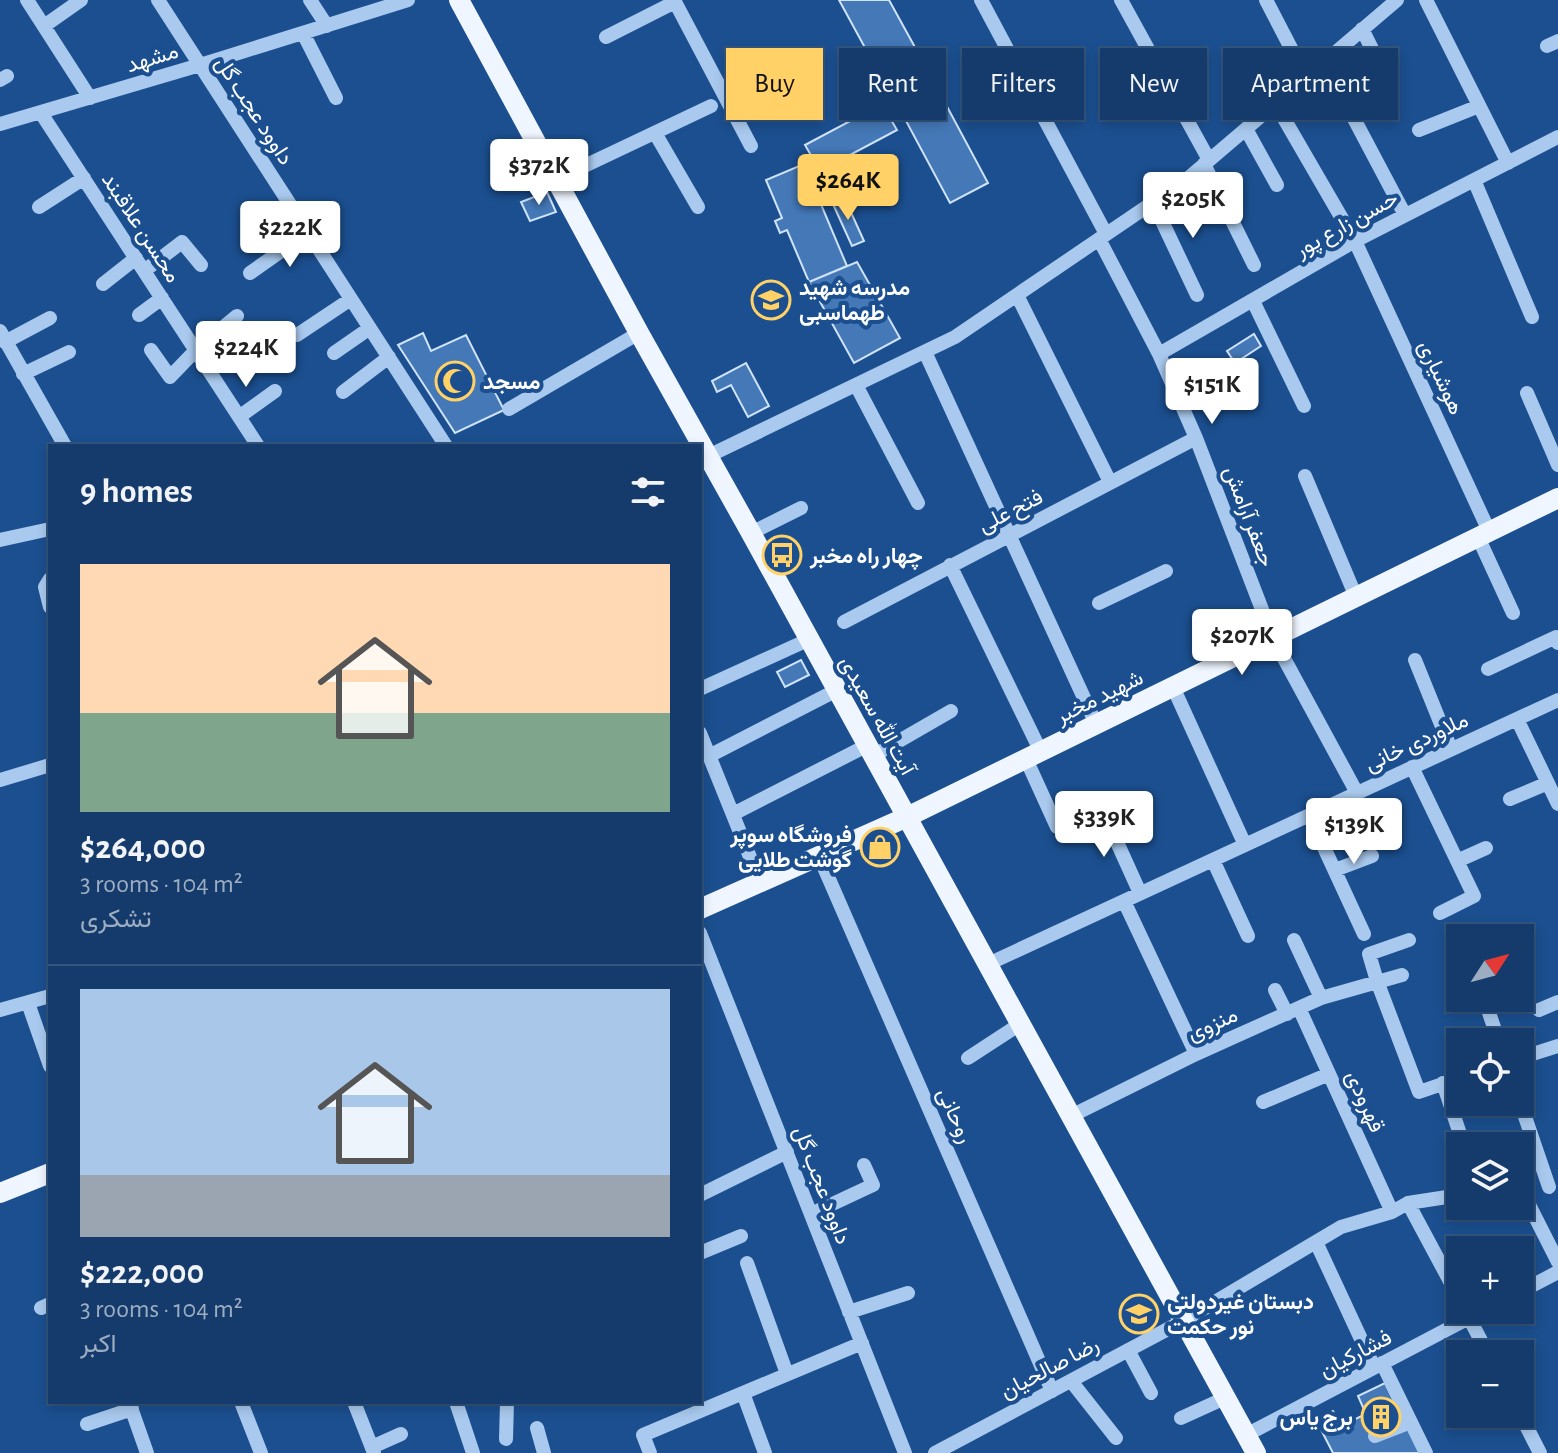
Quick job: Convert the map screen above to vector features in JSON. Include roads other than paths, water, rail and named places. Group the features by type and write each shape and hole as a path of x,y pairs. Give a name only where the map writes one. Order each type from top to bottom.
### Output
{"main road":[{"name":"آیت الله سعیدی","path":"459,0 697,444"},
{"name":"آیت الله سعیدی","path":"704,458 751,533 810,639 1256,1453"},
{"name":"شهید مخبر","path":"702,908 907,817 1558,498"},
{"path":"0,1193 48,1175"}],"street":[{"path":"27,0 90,98"},
{"path":"44,26 81,0"},
{"name":"داوود عجب گل","path":"158,0 389,357 439,444"},
{"path":"310,0 327,26"},
{"name":"مشهد","path":"0,124 408,0"},
{"name":"جعفر آرامش","path":"981,0 1159,354 1196,438 1273,638 1357,793"},
{"path":"1121,0 1207,162 1254,265"},
{"path":"1266,0 1291,48"},
{"path":"1340,48 1396,0"},
{"path":"1426,0 1508,163"},
{"path":"606,37 674,1 751,146"},
{"path":"1362,29 1372,48"},
{"path":"303,33 336,98"},
{"path":"557,179 711,106"},
{"path":"1419,130 1479,106"},
{"name":"محسن علاقبند","path":"41,113 257,444"},
{"path":"704,458 955,337 1186,180 1256,120"},
{"name":"هوشیاری","path":"1285,120 1355,241 1484,534 1513,613"},
{"path":"1355,120 1405,215"},
{"path":"1246,129 1277,185"},
{"path":"655,133 698,207"},
{"name":"حسن زارع پور","path":"1159,354 1355,241 1558,137"},
{"path":"39,207 84,178"},
{"path":"1474,180 1532,317"},
{"path":"1153,202 1197,295"},
{"path":"250,273 308,232"},
{"path":"103,284 182,242 201,265"},
{"path":"1017,295 1110,482"},
{"path":"139,315 162,298"},
{"path":"297,335 351,299"},
{"path":"1253,301 1304,406"},
{"path":"151,350 170,377 196,350 237,316"},
{"path":"50,318 2,337 64,444"},
{"path":"334,353 370,328"},
{"path":"509,409 639,333"},
{"path":"23,374 69,352"},
{"path":"925,352 1096,724"},
{"path":"343,392 389,357"},
{"path":"856,385 918,503"},
{"path":"239,417 275,391"},
{"path":"1527,393 1558,465"},
{"name":"فتح علی","path":"844,622 1196,438"},
{"path":"1305,476 1356,597"},
{"path":"751,533 801,508"},
{"path":"0,540 48,529"},
{"path":"950,565 1033,755 1057,827"},
{"path":"1099,603 1166,571"},
{"path":"1488,669 1556,637 1558,643"},
{"path":"702,688 810,639"},
{"path":"1415,660 1451,749"},
{"path":"1173,687 1245,845"},
{"path":"709,756 837,690"},
{"name":"ملاوردی خانی","path":"988,964 1558,700"},
{"path":"733,814 951,711"},
{"path":"1517,719 1558,804"},
{"path":"702,738 760,882"},
{"path":"0,780 48,766"},
{"path":"1412,767 1474,896 1440,913"},
{"path":"1510,799 1548,783"},
{"path":"1102,809 1140,893"},
{"path":"1309,815 1364,934"},
{"path":"1457,861 1486,848"},
{"name":"روحانی","path":"819,856 1052,1391"},
{"path":"1335,870 1372,856"},
{"path":"1213,860 1248,936"},
{"path":"1124,901 1196,1054"},
{"name":"داوود عجب گل","path":"702,938 905,1453"},
{"path":"1294,940 1321,998"},
{"path":"1409,940 1369,954 1419,1092 1446,1082"},
{"name":"منزوی","path":"1071,1116 1196,1054 1321,998 1402,975"},
{"name":"قهرودی","path":"1275,990 1293,1011 1329,1074 1392,1212"},
{"path":"0,1010 48,997"},
{"path":"1539,1010 1558,1002"},
{"path":"28,1003 48,1060"},
{"path":"968,1058 1020,1024"},
{"path":"1534,1054 1558,1046"},
{"path":"1263,1102 1329,1074"},
{"path":"1443,1083 1459,1132"},
{"path":"1526,1116 1553,1186"},
{"path":"702,1194 787,1152"},
{"path":"811,1214 873,1185 864,1165"},
{"path":"1446,1197 1408,1203 1446,1274"},
{"name":"رضا صالحیان","path":"935,1453 1183,1321 1341,1227 1392,1212 1408,1203"},
{"path":"1534,1215 1558,1262"},
{"path":"702,1252 741,1236"},
{"path":"1316,1242 1426,1453"},
{"path":"747,1263 787,1374"},
{"path":"1534,1285 1558,1272"},
{"path":"849,1312 908,1293"},
{"name":"فشارکیان","path":"1246,1435 1450,1324"},
{"path":"650,1453 643,1435 862,1343"},
{"path":"1128,1350 1151,1393"},
{"path":"1071,1381 1116,1438"},
{"path":"743,1393 765,1453"},
{"path":"1181,1418 1225,1398"},
{"path":"242,1404 261,1453"},
{"path":"355,1404 373,1450 401,1434"},
{"path":"457,1404 473,1453"},
{"path":"506,1439 507,1404"},
{"path":"87,1424 130,1406 147,1453"},
{"path":"1375,1436 1411,1422"},
{"path":"537,1428 544,1453"},
{"path":"1527,1428 1540,1453"}],"place":[{"name":"مدرسه شهید طهماسبی","path":"771,300"},
{"name":"مسجد","path":"455,381"},
{"name":"چهار راه مخبر","path":"782,555"},
{"name":"فروشگاه سوپر گوشت طلایی","path":"880,847"},
{"name":"دبستان غیردولتی نور حکمت","path":"1139,1314"},
{"name":"برج یاس","path":"1381,1417"}]}
